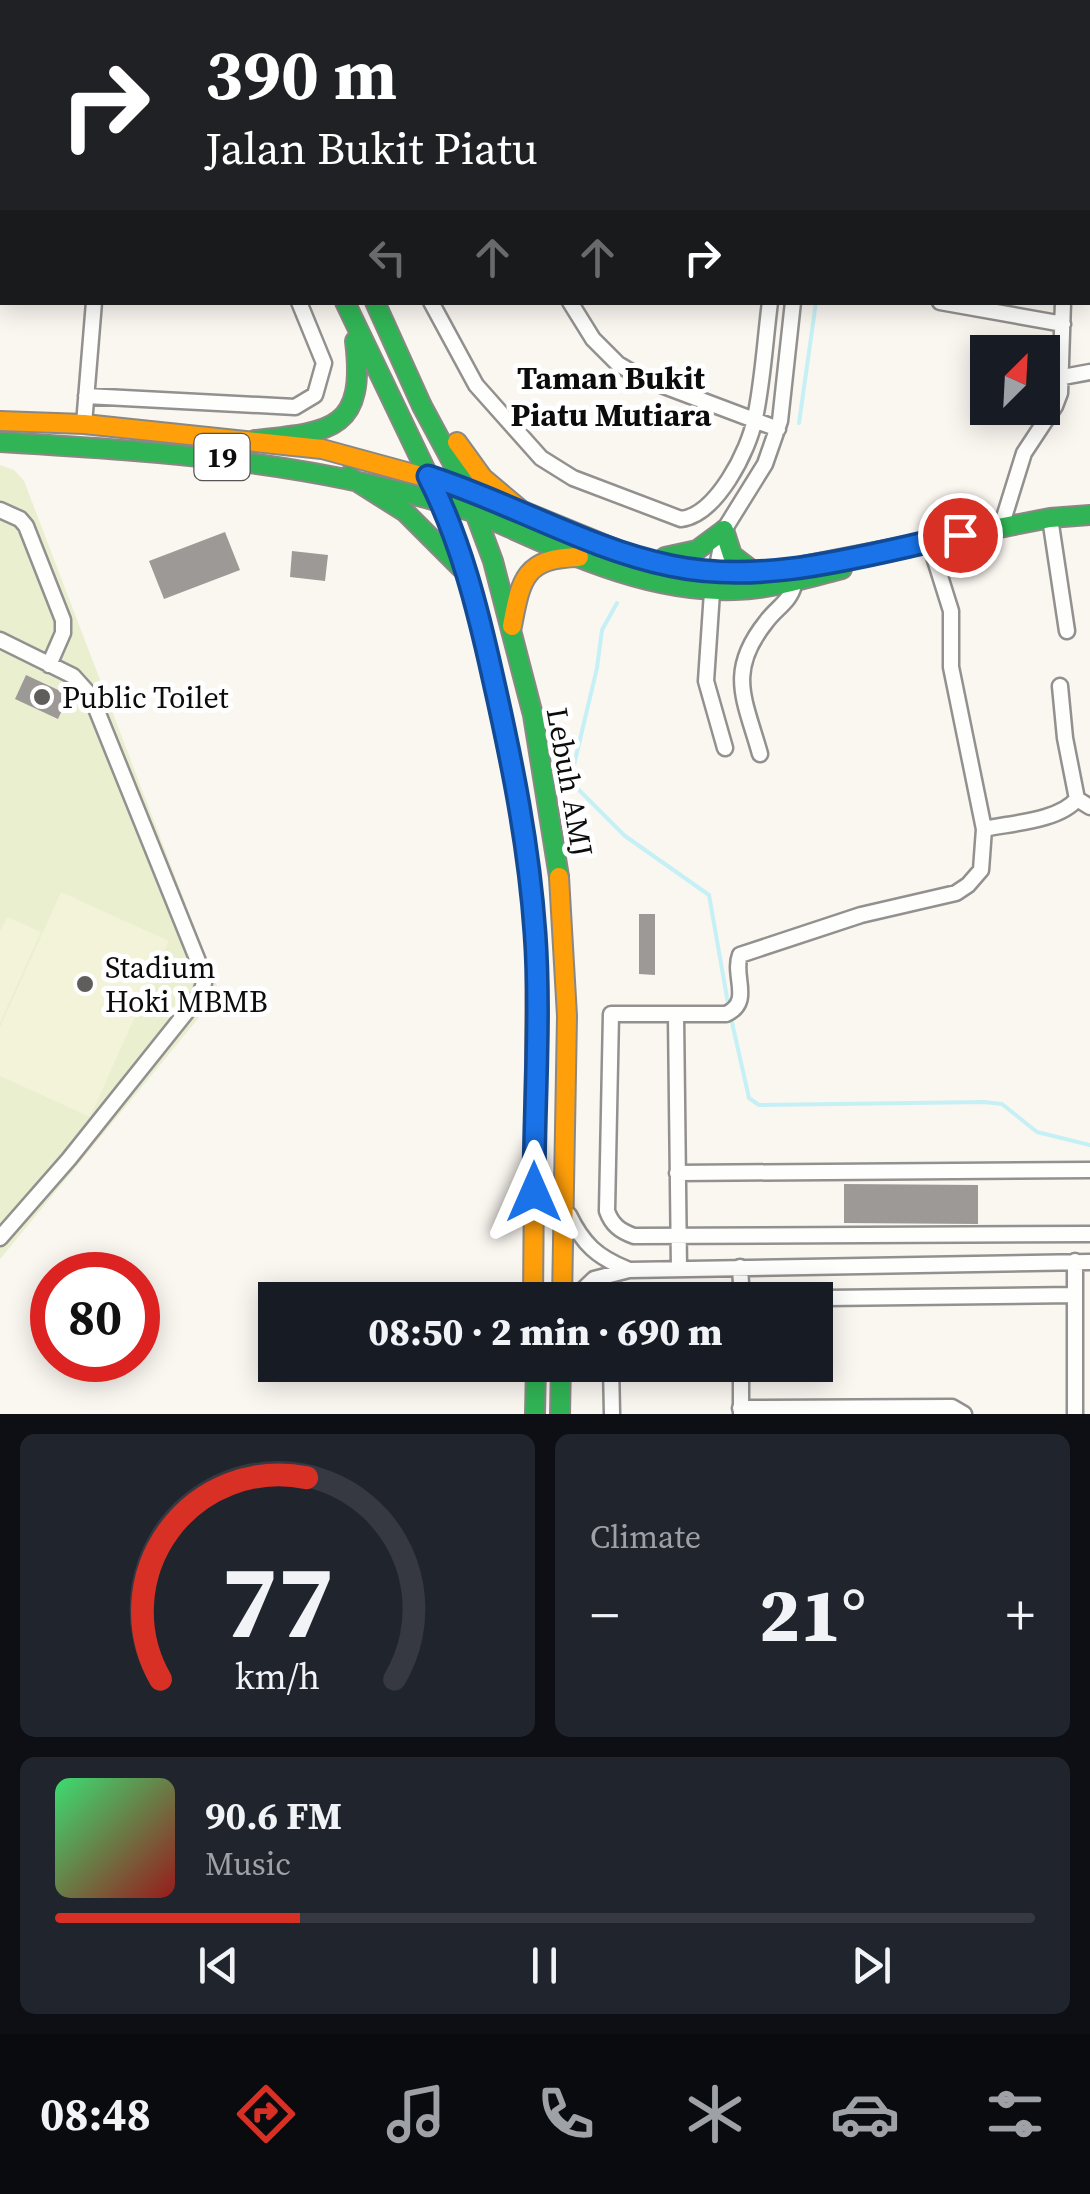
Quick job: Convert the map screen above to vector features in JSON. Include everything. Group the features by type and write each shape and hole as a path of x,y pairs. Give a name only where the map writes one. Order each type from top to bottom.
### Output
{"main road":[{"name":"Lebuh AMJ","path":"376,305 476,513 538,742 556,852 568,1021 562,1282"},
{"name":"Lebuh AMJ","path":"348,308 440,500 466,574 506,734 536,938 533,1282"},
{"path":"254,440 310,434 338,424 346,415 360,374 348,308"},
{"path":"413,387 483,478 520,510"},
{"name":"19","path":"0,421 84,424 322,448 428,476"},
{"path":"84,424 88,442 140,450"},
{"name":"19","path":"0,442 140,450 304,466 440,500"},
{"path":"348,476 404,512 466,574"},
{"path":"428,476 630,556 716,572 782,570 1050,518 1090,515"},
{"path":"440,500 628,578 658,586 712,592 762,590 794,585 852,566 869,556"},
{"path":"630,556 686,556 702,550 724,530"},
{"path":"724,530 734,561 754,571"},
{"path":"511,631 524,574 554,556 579,557"},
{"path":"658,586 691,584 716,572"},
{"path":"716,572 726,583 762,590"},
{"path":"535,1414 536,1382"},
{"path":"560,1414 561,1382"}],"street":[{"path":"84,424 94,305"},
{"path":"86,396 295,407 315,395 324,363 300,305"},
{"path":"434,305 476,386 541,458 573,478 666,515 693,517 712,502 741,455 755,421 770,305"},
{"path":"572,305 593,339 618,364 640,377 778,429"},
{"path":"716,572 724,530 765,464 778,429 794,305"},
{"path":"957,305 1064,324"},
{"path":"1001,527 1024,453 1055,406 1063,377 1062,305"},
{"path":"1063,377 1090,372"},
{"path":"0,510 26,526 63,620 63,633 49,664"},
{"path":"1050,518 1067,631"},
{"path":"930,541 951,610 951,667 984,829 981,870 956,893 861,915 740,955 736,962 742,994 731,1012 676,1016 611,1014 607,1211 621,1232 634,1236 1090,1234"},
{"path":"760,754 742,689 742,662 764,623 788,601 794,585"},
{"path":"712,592 706,680 725,748"},
{"path":"0,640 73,676 91,696 204,983 200,995 69,1159 0,1238"},
{"path":"984,829 1083,803 1065,738 1060,686"},
{"path":"676,1016 679,1269"},
{"path":"676,1173 1090,1170"},
{"path":"564,1205 594,1254 629,1270"},
{"path":"591,1282 629,1270 1082,1261 1075,1295 1075,1414"},
{"path":"740,1266 741,1282"},
{"path":"833,1298 1075,1295"},
{"path":"611,1382 612,1414"},
{"path":"741,1382 740,1411 952,1407 964,1414"}],"green space":[{"path":"0,465 14,470 24,481 217,986 215,998 0,1259"},
{"name":"Stadium Hoki MBMB","path":"61,892 169,941 90,1117 0,1076 0,1027"},
{"name":"Stadium Hoki MBMB","path":"7,917 41,932 0,1023 0,932"}],"building":[{"path":"225,532 240,570 164,599 149,561"},
{"path":"292,551 328,555 325,581 290,577"},
{"name":"Public Toilet","path":"26,675 69,695 58,719 15,699"},
{"path":"639,914 655,914 655,975 639,974"},
{"path":"844,1184 978,1185 978,1224 844,1223"}],"waterway":[{"path":"799,423 816,305"},
{"path":"617,603 602,630 573,769 575,786 625,836 709,895 729,1009"},
{"path":"731,1018 749,1098 759,1105 1002,1104 1037,1132 1090,1145"}],"traffic: fast":[{"path":"346,305 440,500 467,574 487,649 525,836 536,943"},
{"path":"376,305 422,406 465,486 493,561 533,715 559,877"},
{"path":"255,440 305,434 338,421 355,393 355,341"},
{"path":"0,442 181,455 299,470 416,495 476,513"},
{"path":"348,476 405,512 460,567"},
{"path":"513,507 630,555 674,567 716,572 782,570 1050,518 1090,515"},
{"path":"476,513 602,566 667,584 749,589 842,569"},
{"path":"724,530 732,555 753,571"},
{"path":"665,557 697,550 724,530"},
{"path":"535,1414 536,1382"},
{"path":"560,1414 561,1382"}],"traffic: slow":[{"path":"0,421 84,424 322,449 465,488"},
{"path":"457,442 483,478 521,510"},
{"path":"512,626 529,574 547,561 579,557"},
{"path":"559,877 567,1016 562,1282"},
{"path":"533,1282 536,943"}],"place":[{"name":"Public Toilet","path":"42,697"},
{"name":"Stadium Hoki MBMB","path":"85,984"}],"district":[{"name":"Taman Bukit Piatu Mutiara","path":"611,396"}],"route":[{"path":"534,1192 536,938 525,836 487,650 466,574 428,476 492,498 630,556 716,572 782,570 869,556 960,535"}]}
